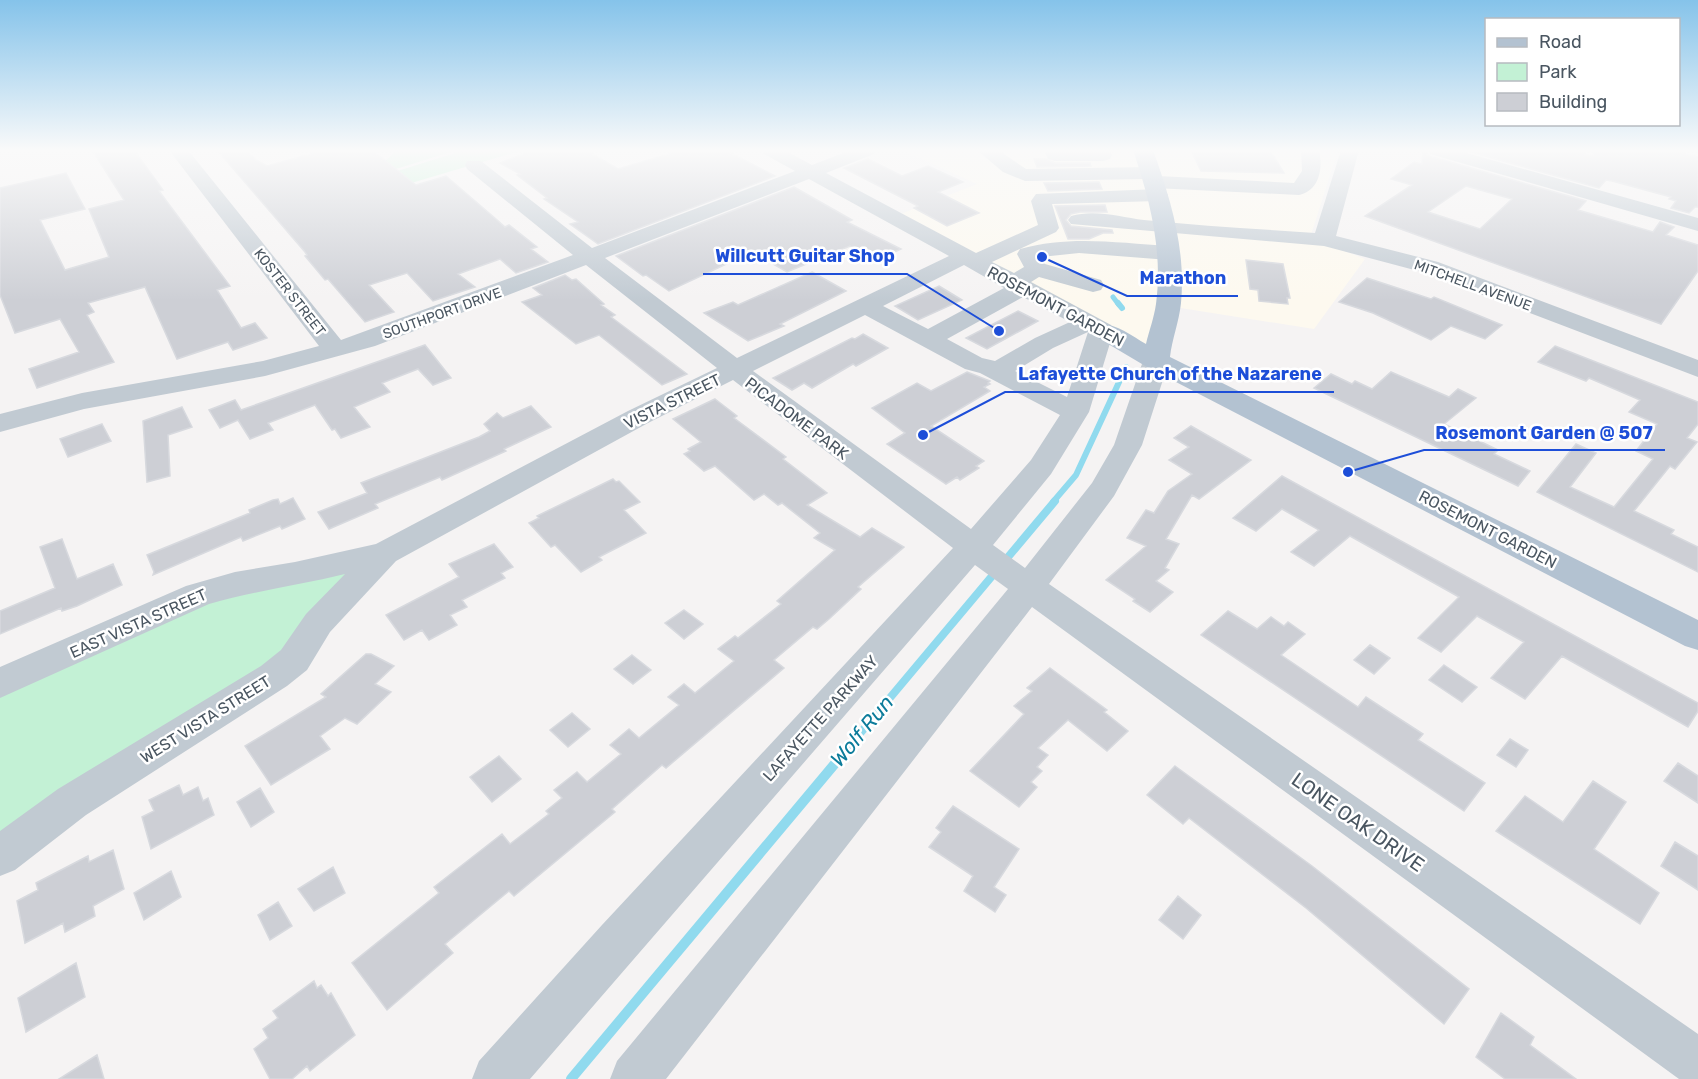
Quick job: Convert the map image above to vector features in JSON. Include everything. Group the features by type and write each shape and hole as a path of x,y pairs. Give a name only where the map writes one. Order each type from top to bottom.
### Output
{"main road":[{"path":"1156,361 1158,341 1168,306 1169,253 1167,229 1159,200"},
{"path":"1086,329 1129,329 1168,306"},
{"name":"ROSEMONT GARDEN","path":"1086,329 1156,361 1698,636"}],"street":[{"name":"KOSTER STREET","path":"218,200 335,349"},
{"name":"PICADOME PARK","path":"517,200 734,371 1022,584"},
{"name":"SOUTHPORT DRIVE","path":"0,423 82,401 265,368 401,329 734,200"},
{"name":"ROSEMONT GARDEN","path":"862,200 969,259 1019,273 1054,305 1086,329"},
{"path":"1042,200 1050,225"},
{"path":"1223,200 1292,208 1300,200"},
{"path":"1324,240 1335,200"},
{"path":"1612,200 1698,225"},
{"name":"MITCHELL AVENUE","path":"1019,273 1050,225 1075,220 1116,221 1167,229 1324,240 1430,267 1698,369"},
{"path":"929,339 1019,273 1044,248 1066,246 1169,253"},
{"name":"VISTA STREET","path":"385,553 622,426 866,306 969,259 1019,273"},
{"path":"1019,273 1093,285 1054,305"},
{"path":"1019,273 1086,329"},
{"path":"866,306 974,364 997,371 1075,412"},
{"path":"997,371 1044,343 1086,329"},
{"name":"LAFAYETTE PARKWAY","path":"497,1079 618,941 977,552 1041,467 1075,412 1086,329"},
{"path":"635,1079 1022,584 1103,489 1128,445 1156,361"},
{"name":"EAST VISTA STREET","path":"0,683 198,595 235,584 296,574 385,553"},
{"name":"WEST VISTA STREET","path":"0,856 72,802 244,696 294,660 318,623 385,553"},
{"name":"LONE OAK DRIVE","path":"1022,584 1698,1063"}],"shaded area":[{"path":"935,200 1322,200 1310,238 1365,259 1314,329 1168,306 1156,361 893,217"}],"green space":[{"path":"362,567 284,658 0,856 0,683 179,602"}],"building":[{"path":"0,200 80,200 85,209 40,220 65,270 109,257 89,209 123,200 166,200 230,286 217,290 241,328 255,323 267,338 233,350 228,342 177,359 145,287 88,303 94,312 87,315 114,362 37,388 29,369 79,352 60,319 15,333 0,295"},
{"path":"260,200 474,200 505,227 509,225 537,247 531,249 548,262 516,273 500,259 458,274 475,287 433,301 407,273 369,285 394,312 365,322 328,279 325,280 305,256 307,255"},
{"path":"546,200 712,200 598,244 570,224 578,222"},
{"path":"760,200 817,200 852,220 847,222 901,249 878,260 850,246 787,272 752,252 669,291 646,275 643,276 616,256"},
{"path":"907,200 954,200 979,213 947,226 914,208 918,206"},
{"path":"1389,200 1445,200 1428,212 1480,229 1511,200 1584,200 1586,201 1578,210 1653,232 1660,222 1674,227 1666,235 1698,245 1698,271 1661,324 1365,216"},
{"path":"1674,200 1698,200 1698,207 1689,213 1671,208 1676,201"},
{"path":"1105,205 1107,212 1080,212 1071,214 1066,220 1071,226 1112,230 1113,233 1103,233 1089,239 1068,239 1055,206"},
{"path":"1246,260 1283,264 1290,298 1287,298 1288,304 1259,301 1258,290 1250,289"},
{"path":"812,272 846,291 780,324 784,326 748,341 704,313 733,302 738,305"},
{"path":"565,275 572,280 576,279 604,304 601,305 615,315 611,317 687,374 662,385 599,335 576,344 522,302 542,295 533,288"},
{"path":"1367,278 1431,299 1434,297 1502,325 1485,339 1451,326 1431,340 1373,313 1339,302"},
{"path":"939,286 962,300 918,320 895,306"},
{"path":"1018,311 1038,321 987,349 966,338"},
{"path":"863,334 888,348 856,366 853,364 812,388 804,383 792,390 773,378 852,338 855,339"},
{"path":"425,345 451,378 433,385 418,369 382,383 390,392 354,407 370,427 341,438 335,429 332,430 315,405 268,423 273,430 250,439 238,420 220,428 209,410 235,400 241,410"},
{"path":"1555,346 1698,402 1698,424 1687,438 1697,442 1675,469 1670,466 1634,511 1674,530 1671,534 1698,547 1698,572 1537,492 1576,444 1596,453 1570,487 1614,507 1653,459 1636,451 1657,424 1629,412 1640,400 1589,378 1586,381 1538,362"},
{"path":"967,372 990,381 988,383 990,384 984,387 990,391 931,426 984,461 976,466 979,468 960,480 957,477 946,484 887,444 905,433 872,408 917,383 931,391"},
{"path":"1391,372 1449,397 1458,389 1476,398 1444,424 1498,450 1494,454 1530,471 1518,486 1314,388 1331,374 1352,384 1355,381 1372,389"},
{"path":"715,399 737,416 734,418 786,457 783,459 827,493 807,505 860,537 872,528 904,547 858,587 861,589 829,619 817,629 813,627 774,660 784,668 666,768 662,765 612,809 615,812 514,896 509,891 445,944 453,953 387,1010 352,963 439,893 434,887 502,834 510,844 549,814 546,811 562,798 554,790 577,772 587,782 621,754 610,745 629,729 639,738 679,705 668,697 684,684 695,693 734,661 718,649 735,636 738,638 781,604 777,601 835,550 814,538 820,533 782,503 778,505 764,494 754,500 715,466 704,471 684,454 701,442 673,419"},
{"path":"531,406 551,427 504,449 506,451 442,480 440,477 375,504 378,508 329,529 318,512 367,493 361,483 490,431 484,424 497,413 503,418"},
{"path":"182,407 192,427 168,435 170,476 147,482 143,421"},
{"path":"102,424 111,441 68,457 60,439"},
{"path":"1191,426 1251,460 1199,499 1192,495 1166,539 1179,544 1165,568 1169,570 1156,581 1173,592 1150,612 1106,580 1146,546 1127,538 1146,510 1154,513 1168,491 1192,474 1169,460 1189,447 1174,438"},
{"path":"1282,476 1698,703 1698,711 1688,727 1562,656 1525,699 1491,678 1524,642 1477,616 1441,652 1418,638 1459,597 1350,536 1314,566 1291,552 1319,530 1282,509 1256,531 1233,518"},
{"path":"613,479 616,482 619,481 640,502 624,510 646,533 599,557 602,560 581,572 555,545 551,547 529,523 539,518 537,516"},
{"path":"293,498 305,519 243,541 241,537 153,575 154,572 147,555 250,513 249,510 273,500 278,499 280,504"},
{"path":"62,539 77,579 113,564 122,585 77,606 62,611 61,608 0,634 0,611 55,588 40,547"},
{"path":"494,544 513,567 501,573 505,578 462,600 467,607 450,615 457,625 429,640 422,630 404,640 386,615 459,577 449,564"},
{"path":"684,610 703,624 684,639 665,623"},
{"path":"1228,611 1257,629 1271,617 1284,626 1288,622 1305,634 1281,655 1358,707 1366,697 1423,734 1418,740 1485,783 1464,811 1201,635"},
{"path":"1370,645 1390,658 1374,674 1354,660"},
{"path":"366,654 371,654 394,666 375,684 391,692 357,724 345,718 320,736 330,749 271,785 245,746 326,697 321,694"},
{"path":"632,655 651,670 633,684 614,669"},
{"path":"1444,665 1477,687 1462,702 1429,680"},
{"path":"1050,668 1107,710 1104,712 1128,731 1107,751 1068,720 1038,748 1048,755 1037,767 1042,771 1031,782 1037,787 1019,807 970,771 1024,714 1014,706 1032,691 1027,688"},
{"path":"572,713 590,729 568,747 550,730"},
{"path":"1510,739 1528,750 1516,767 1497,755"},
{"path":"499,756 521,779 492,802 470,777"},
{"path":"1678,763 1698,776 1698,803 1664,781"},
{"path":"1175,766 1312,866 1469,989 1444,1024 1306,908 1189,818 1183,824 1147,795"},
{"path":"1593,781 1626,802 1594,849 1659,893 1640,924 1496,831 1525,796 1563,822"},
{"path":"179,785 183,795 198,787 203,801 208,798 214,815 151,849 142,817 154,811 149,800"},
{"path":"260,788 274,812 251,827 237,802"},
{"path":"953,806 1019,849 994,887 1006,895 995,912 964,891 973,876 929,847 941,832 936,828"},
{"path":"1675,842 1698,856 1698,890 1661,866"},
{"path":"113,850 124,889 93,906 95,916 65,932 63,923 25,943 17,901 38,890 36,883 88,856 89,862"},
{"path":"333,867 345,893 314,911 298,889"},
{"path":"171,871 181,897 144,920 134,893"},
{"path":"1178,896 1201,915 1183,939 1159,920"},
{"path":"278,902 292,926 270,940 258,915"},
{"path":"76,963 85,997 26,1032 18,998"},
{"path":"314,981 317,988 321,985 328,996 331,993 355,1035 310,1071 307,1066 292,1079 270,1079 254,1049 268,1038 263,1029 278,1018 273,1011"},
{"path":"1501,1013 1534,1037 1530,1045 1576,1079 1505,1079 1476,1057"},
{"path":"97,1055 104,1079 59,1079"}],"waterway":[{"name":"Wolf Run","path":"1113,297 1119,305"},
{"name":"Wolf Run","path":"1118,303 1122,308"},
{"name":"Wolf Run","path":"1053,502 1076,475 1126,367"},
{"name":"Wolf Run","path":"842,755 1055,501"},
{"name":"Wolf Run","path":"571,1079 843,754"}],"place":[{"name":"Marathon","path":"1042,257"},
{"name":"Willcutt Guitar Shop","path":"999,331"},
{"name":"Lafayette Church of the Nazarene","path":"923,435"},
{"name":"Rosemont Garden @ 507","path":"1348,472"}]}
